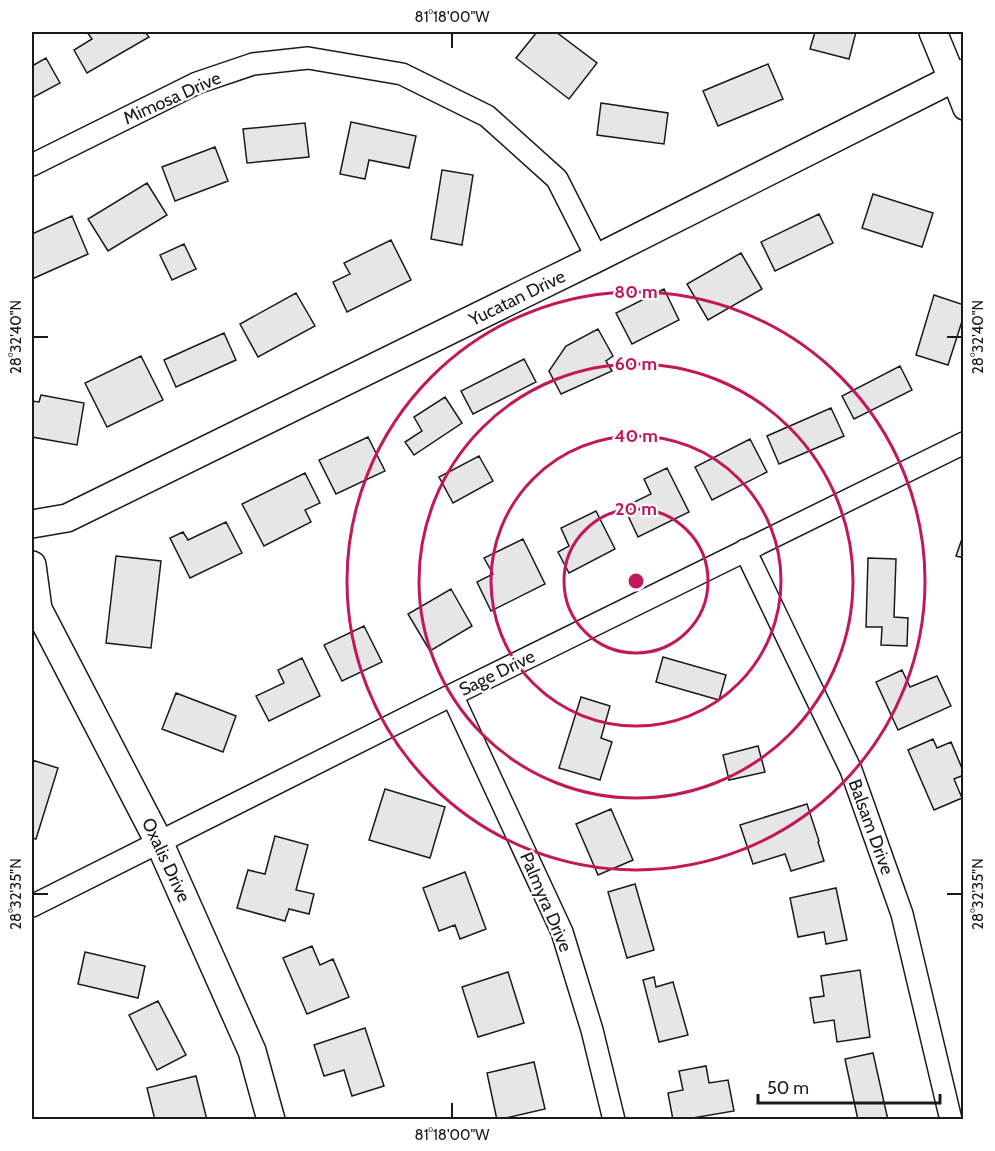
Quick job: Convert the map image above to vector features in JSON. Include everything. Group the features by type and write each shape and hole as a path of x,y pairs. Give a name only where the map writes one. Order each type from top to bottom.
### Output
{"street":[{"path":"933,32 958,75 963,109"},
{"name":"Mimosa Drive","path":"32,165 197,83 253,64 308,58 402,74 487,116 557,179 597,258"},
{"name":"Yucatan Drive","path":"32,546 67,518 597,258 958,75"},
{"name":"Sage Drive","path":"32,906 452,695 963,443"},
{"name":"Oxalis Drive","path":"32,546 35,606 159,842 252,1051 271,1119"},
{"name":"Balsam Drive","path":"745,550 855,781 903,914 951,1119"},
{"name":"Palmyra Drive","path":"452,695 562,932 592,1030 614,1119"}],"building":[{"path":"87,32 145,32 149,37 87,73 74,50 92,39"},
{"path":"537,32 556,32 597,63 569,99 516,58"},
{"path":"815,32 856,32 849,59 810,49"},
{"path":"46,58 60,83 32,98 32,66"},
{"path":"768,64 783,99 718,126 703,91"},
{"path":"601,103 668,113 664,144 597,135"},
{"path":"351,122 416,136 409,168 369,160 365,179 340,174"},
{"path":"305,123 309,157 247,163 243,129"},
{"path":"215,147 228,181 175,201 162,167"},
{"path":"442,170 473,175 462,245 431,239"},
{"path":"147,183 167,215 108,251 88,219"},
{"path":"873,194 933,213 922,247 862,228"},
{"path":"819,214 833,243 775,271 761,242"},
{"path":"72,216 88,254 32,279 32,234"},
{"path":"391,240 411,280 347,312 333,282 350,274 344,263"},
{"path":"184,244 196,269 172,280 160,255"},
{"path":"741,253 762,289 708,320 687,284"},
{"path":"664,289 679,320 632,344 616,313"},
{"path":"296,293 315,326 258,357 240,324"},
{"path":"934,295 964,305 964,315 948,365 916,355"},
{"path":"598,329 613,356 606,361 612,371 561,394 549,371 566,346"},
{"path":"224,333 236,360 176,387 164,360"},
{"path":"141,356 163,400 107,427 85,383"},
{"path":"524,359 536,382 473,414 461,391"},
{"path":"900,366 912,390 854,419 842,396"},
{"path":"41,395 84,403 77,445 32,437 32,401 39,402"},
{"path":"445,397 462,423 414,455 405,442 422,431 414,417"},
{"path":"831,408 844,436 779,464 767,436"},
{"path":"368,437 385,471 336,494 319,460"},
{"path":"750,439 767,472 712,500 695,467"},
{"path":"479,456 493,481 453,503 439,477"},
{"path":"667,468 689,512 638,537 624,507 651,494 644,479"},
{"path":"305,473 320,503 305,510 311,522 264,546 242,504"},
{"path":"596,511 615,549 569,573 558,552 569,546 561,528"},
{"path":"226,522 242,553 190,578 170,538 183,532 188,540"},
{"path":"964,533 964,558 956,556"},
{"path":"523,539 545,584 491,611 477,582 493,574 484,558"},
{"path":"116,556 161,561 151,648 106,643"},
{"path":"868,558 896,559 894,617 908,618 907,646 881,645 882,627 866,627"},
{"path":"451,589 472,626 430,651 408,614"},
{"path":"364,626 382,662 342,681 324,645"},
{"path":"663,657 726,675 719,700 656,682"},
{"path":"302,658 320,696 269,721 256,696 284,683 278,670"},
{"path":"902,670 910,687 937,676 951,706 898,730 876,682"},
{"path":"176,693 236,716 223,752 162,729"},
{"path":"581,697 610,706 601,738 612,742 600,780 559,768"},
{"path":"933,739 937,748 951,742 964,773 954,779 962,798 934,810 908,750"},
{"path":"758,746 765,772 729,780 723,755"},
{"path":"32,760 58,768 36,839 32,838"},
{"path":"385,789 445,807 430,858 369,840"},
{"path":"807,804 824,861 791,871 785,854 753,864 740,825"},
{"path":"611,809 633,860 598,875 576,824"},
{"path":"275,836 308,845 296,890 314,894 309,914 289,909 285,921 237,908 248,870 265,874"},
{"path":"465,872 486,929 460,939 455,925 439,931 423,888"},
{"path":"635,884 654,950 627,958 608,892"},
{"path":"836,888 847,940 826,944 824,932 798,937 790,898"},
{"path":"312,946 320,965 333,959 349,997 307,1014 283,958"},
{"path":"85,952 145,966 138,998 78,984"},
{"path":"860,970 870,1037 837,1042 834,1020 814,1023 810,998 824,996 821,976"},
{"path":"508,972 524,1023 478,1037 462,987"},
{"path":"654,977 656,987 673,982 688,1035 659,1042 643,980"},
{"path":"158,1001 186,1055 157,1070 129,1015"},
{"path":"365,1028 384,1086 352,1096 344,1070 324,1076 314,1045"},
{"path":"873,1053 888,1120 858,1120 845,1059"},
{"path":"534,1062 545,1109 497,1120 487,1073"},
{"path":"706,1066 709,1083 728,1080 734,1111 673,1120 668,1093 683,1090 679,1071"},
{"path":"196,1076 207,1120 155,1120 147,1088"}]}
